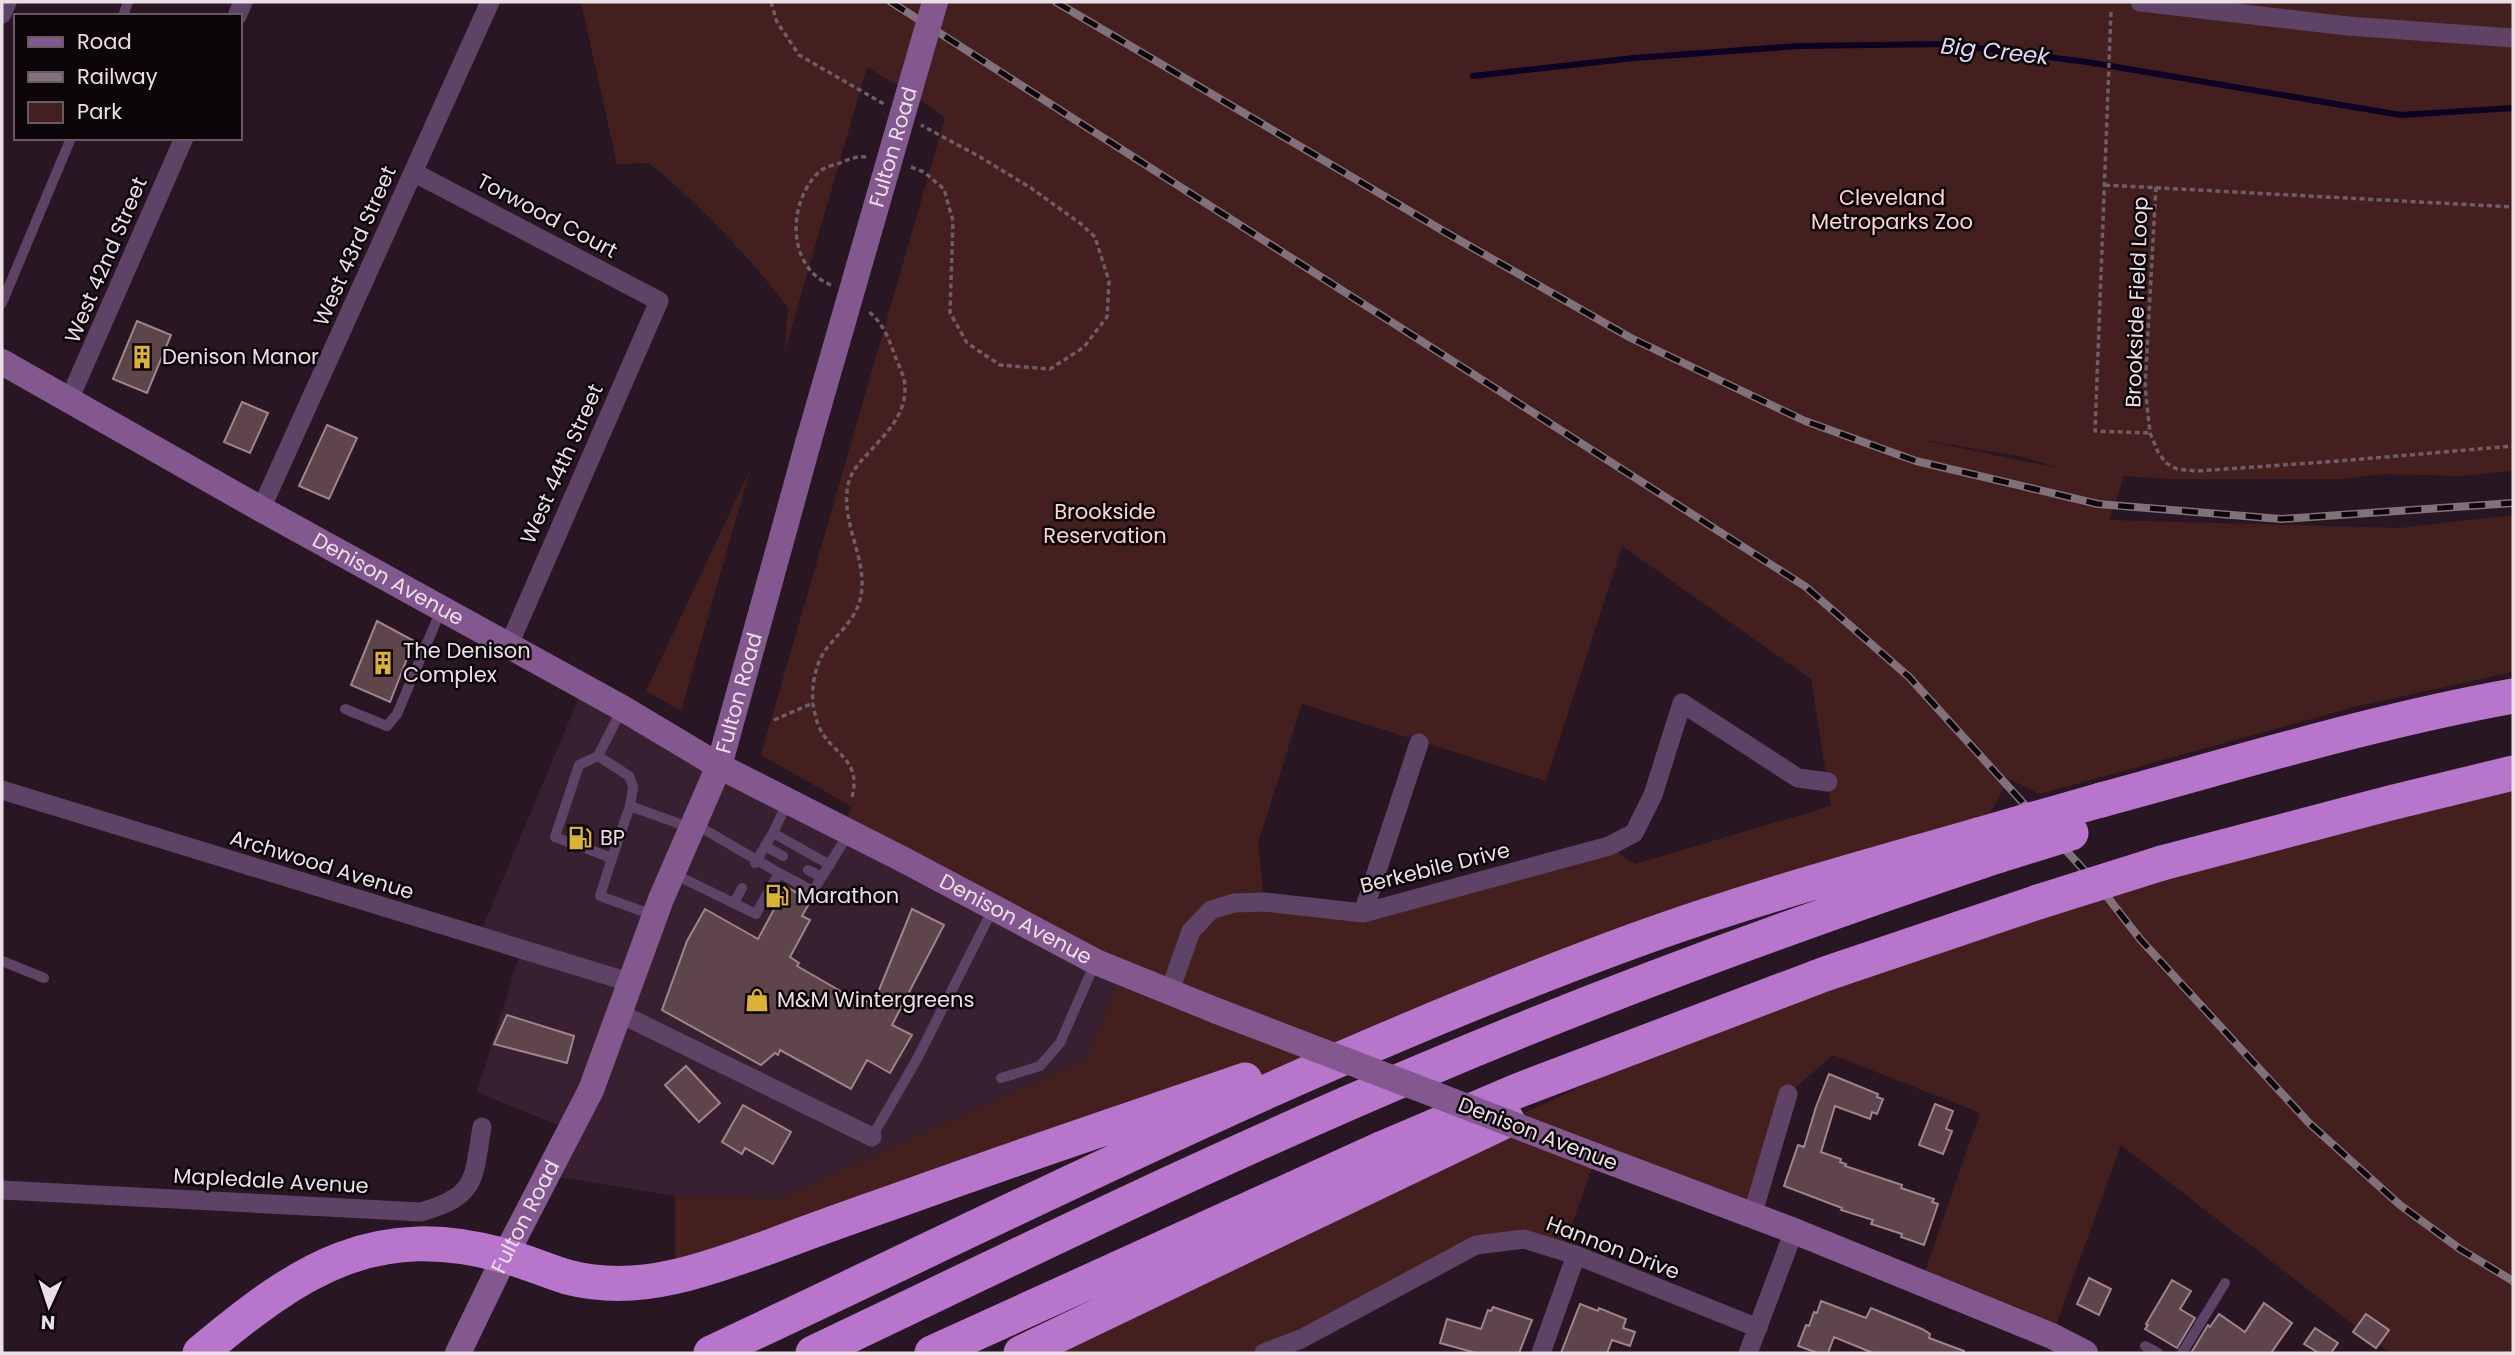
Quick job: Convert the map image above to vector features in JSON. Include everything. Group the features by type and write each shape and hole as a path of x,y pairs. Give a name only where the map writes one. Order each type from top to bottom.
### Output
{"highway":[{"path":"711,1353 1074,1180 1419,1025 1661,931 1810,884 1988,845 2108,810 2308,744 2513,696"},
{"path":"2108,810 2297,767 2513,713"},
{"path":"932,1353 1370,1154 1505,1096 1825,974 2162,863 2513,773"},
{"path":"813,1353 1110,1212 1421,1071 1768,935 1988,845"},
{"path":"1033,1348 1362,1188 1825,974"},
{"path":"200,1353 250,1311 305,1275 363,1251 388,1245 453,1246 505,1256 592,1282 623,1284 676,1276 725,1262 1315,1056 1419,1025"}],"main road":[{"name":"Fulton Road","path":"458,1353 591,1090 655,915 719,766 808,443 935,2"},
{"name":"Denison Avenue","path":"2,362 508,647 622,708 719,766 1096,962 1169,993 1794,1231 2048,1345 2085,1353"}],"street":[{"path":"2,14 7,2"},
{"name":"West 43rd Street","path":"261,509 490,2"},
{"path":"2140,2 2348,26 2513,38"},
{"name":"West 42nd Street","path":"69,400 183,140"},
{"name":"Torwood Court","path":"413,172 659,301"},
{"name":"West 44th Street","path":"508,647 659,301"},
{"name":"Berkebile Drive","path":"1169,993 1191,931 1211,910 1234,903 1264,902 1363,913 1608,846 1634,833 1653,795 1682,703 1798,778 1828,782"},
{"path":"1363,913 1419,743"},
{"name":"Archwood Avenue","path":"2,790 629,982"},
{"path":"619,1013 872,1137"},
{"path":"1752,1216 1788,1094"},
{"name":"Mapledale Avenue","path":"2,1190 421,1212 447,1205 461,1194 473,1178 482,1126"},
{"path":"1748,1353 1794,1231"},
{"name":"Hannon Drive","path":"1264,1353 1299,1346 1476,1245 1524,1239 1576,1255 1758,1328"},
{"path":"1541,1353 1576,1255"}],"lane":[{"path":"2,303 70,140"},
{"path":"345,709 387,726 397,714 441,609"},
{"path":"612,858 555,837 579,765 598,756 622,708"},
{"path":"598,756 629,776 634,787 600,896 655,915"},
{"path":"757,861 788,801"},
{"path":"630,806 693,826 813,891 850,832"},
{"path":"773,833 830,866"},
{"path":"765,846 783,856"},
{"path":"808,870 822,877"},
{"path":"672,873 756,914 779,873"},
{"path":"734,903 742,888"},
{"path":"872,1137 917,1059 993,908"},
{"path":"2,961 44,978"},
{"path":"1001,1078 1040,1066 1060,1043 1096,962"},
{"path":"2182,1353 2225,1283"},
{"path":"2145,1346 2158,1353"}],"path":[{"path":"771,2 777,22 799,55 884,104"},
{"path":"2111,12 2095,431 2150,433"},
{"path":"904,164 924,172 944,189 953,221 950,313 967,343 1000,365 1050,369 1084,347 1107,317 1109,281 1095,237 1031,188 919,124"},
{"path":"838,288 812,273 797,248 795,224 804,192 821,170 857,156 869,157"},
{"path":"2105,185 2156,187"},
{"name":"Brookside Field Loop","path":"2513,207 2156,187 2145,386 2150,433 2166,463 2178,469 2197,471 2513,446"},
{"path":"852,797 855,784 847,758 820,729 813,703 814,680 820,660 855,612 861,593 861,572 848,524 848,483 855,467 888,433 902,411 905,385 888,337 878,319 868,311"},
{"path":"775,720 813,703"}],"shaded area":[{"path":"583,688 1122,975 1085,1059 779,1199 675,1196 547,1175 570,1130 477,1092 521,950 479,936"}],"green space":[{"path":"581,2 2513,2 2513,471 2461,476 2385,474 2341,479 2169,479 2124,476 2109,520 2400,528 2513,515 2513,672 2358,706 2040,794 2009,779 1978,835 1328,1052 675,1277 675,1196 779,1199 1085,1059 1122,975 843,829 854,801 851,806 761,755 945,118 867,67 785,350 788,308 723,231 649,163 617,164","holes":["1926,441 2023,457 2062,469","1622,546 1811,679 1831,806 1635,864 1609,846 1364,913 1264,902 1258,843 1302,704 1546,781"]},
{"path":"750,470 681,711 646,691"},
{"path":"2513,773 2513,1353 2390,1353 2121,1145 2052,1336 1921,1283 1980,1113 1833,1055 1788,1094 1752,1216 1596,1157 1562,1251 1499,1241 1264,1353 1025,1353 1362,1188 1825,974"}],"building":[{"name":"Denison Manor","path":"137,321 171,335 147,393 113,379"},
{"path":"242,402 268,413 250,453 224,442"},
{"path":"327,425 357,438 329,499 299,486"},
{"name":"The Denison Complex","path":"377,621 414,641 390,702 351,685"},
{"name":"M&M Wintergreens","path":"786,887 811,900 802,916 810,920 790,957 799,963 797,966 856,1000 858,997 873,1005 912,909 944,925 892,1025 912,1035 890,1073 867,1060 851,1089 780,1050 778,1055 775,1053 761,1065 662,1010 687,941 705,909 758,939"},
{"path":"507,1015 574,1036 567,1063 494,1044"},
{"path":"686,1066 720,1103 699,1122 665,1085"},
{"path":"1829,1074 1878,1094 1877,1097 1883,1099 1877,1114 1872,1112 1870,1119 1835,1106 1821,1152 1841,1159 1840,1162 1846,1164 1845,1166 1934,1199 1932,1202 1938,1204 1924,1245 1901,1237 1902,1234 1871,1224 1873,1220 1784,1186 1798,1145 1804,1147"},
{"path":"1935,1104 1953,1111 1946,1129 1952,1131 1943,1154 1919,1145"},
{"path":"743,1105 791,1132 773,1164 745,1148 742,1154 722,1142"},
{"path":"2089,1278 2111,1289 2099,1315 2077,1304"},
{"path":"2172,1280 2191,1291 2180,1309 2195,1318 2177,1348 2145,1329"},
{"path":"1821,1301 1866,1318 1871,1308 1922,1329 1930,1334 1929,1338 1964,1353 1873,1353 1834,1337 1828,1353 1818,1353 1798,1346 1806,1325 1809,1326"},
{"path":"2264,1303 2292,1323 2271,1353 2191,1353 2208,1325 2210,1327 2219,1314 2245,1332"},
{"path":"1580,1304 1626,1319 1623,1328 1635,1332 1630,1346 1612,1340 1607,1353 1561,1353"},
{"path":"1493,1307 1532,1320 1519,1353 1476,1353 1440,1343 1447,1319 1481,1329 1488,1310 1491,1311"},
{"path":"2366,1314 2389,1330 2376,1348 2353,1332"},
{"path":"2315,1328 2338,1343 2331,1353 2319,1353 2304,1344"}],"waterway":[{"name":"Big Creek","path":"1473,76 1634,58 1799,46 1946,44 2087,62 2401,115 2513,108"}],"railway":[{"path":"891,2 1806,587 1909,677 2102,890 2140,939 2309,1123 2400,1205 2460,1249 2513,1281"},
{"path":"1056,2 1445,232 1631,338 1805,421 1916,461 2098,504 2281,519 2513,503"}],"place":[{"name":"Denison Manor","path":"142,357"},
{"name":"The Denison Complex","path":"383,663"},
{"name":"BP","path":"580,838"},
{"name":"Marathon","path":"777,896"},
{"name":"M&M Wintergreens","path":"757,1000"}],"park label":[{"name":"Cleveland Metroparks Zoo","path":"1892,210"},
{"name":"Brookside Reservation","path":"1105,524"}]}
